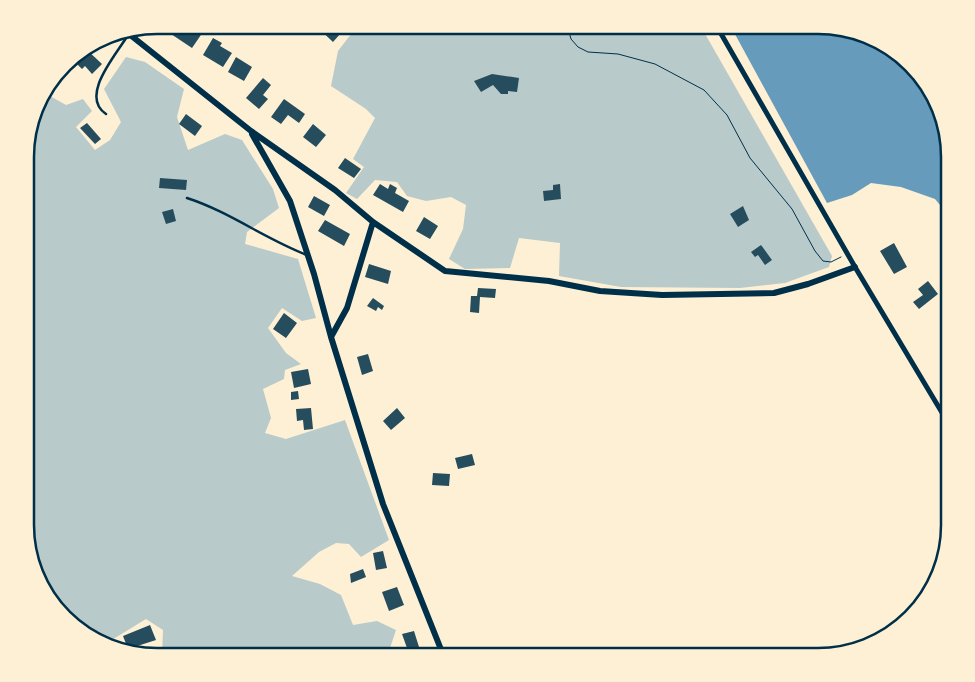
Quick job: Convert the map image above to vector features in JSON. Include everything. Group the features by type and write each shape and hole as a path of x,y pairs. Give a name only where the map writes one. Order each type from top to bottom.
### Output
{"street":[{"path":"721,34 855,267 941,411"},
{"path":"133,37 251,131 335,190 372,222 445,271 548,281 600,290 662,295 774,293 808,284 855,267"},
{"path":"251,131 290,201 383,504 440,648"},
{"path":"331,337 347,308 372,222"}],"lane":[{"path":"106,114 98,109 95,100 97,86 123,38"},
{"path":"187,198 219,210 278,243 308,256"}],"path":[{"path":"569,34 578,47 588,52 618,54 646,61 704,90 727,115 750,158 792,209 815,251 823,261 831,262 848,254"}],"shaded area":[{"path":"351,34 705,34 832,256 829,267 785,283 740,288 621,287 559,276 560,243 519,238 510,268 465,269 449,259 463,229 466,205 451,197 426,201 407,196 397,182 375,180 357,199 346,193 364,167 353,159 375,118 366,109 331,86 338,51"},
{"path":"126,57 145,62 184,89 177,117 188,150 225,134 242,140 273,189 279,208 247,232 245,244 298,259 316,318 302,321 282,308 268,328 286,353 301,364 285,370 284,379 263,389 271,418 265,433 286,439 345,420 389,540 361,557 349,544 336,543 319,552 292,576 320,584 341,595 353,625 377,621 396,630 390,648 162,648 163,630 146,619 112,640 82,623 64,606 50,587 40,565 34,533 35,141 40,117 51,94 50,96 66,105 83,99 92,111 76,127 95,150 110,140 121,122 104,89"}],"water":[{"path":"735,34 826,34 858,40 880,50 893,59 911,76 929,102 937,125 941,149 941,206 935,199 901,187 871,183 852,195 827,203"}],"building":[{"path":"171,34 202,34 192,48"},
{"path":"325,34 340,34 333,42"},
{"path":"213,38 222,43 220,46 232,53 223,67 203,55"},
{"path":"90,53 102,64 92,74 85,66 82,69 77,64"},
{"path":"236,57 252,67 244,81 228,72"},
{"path":"492,74 519,78 517,92 508,91 508,94 501,94 493,85 481,92 474,81"},
{"path":"263,78 271,85 263,95 268,99 259,109 246,98"},
{"path":"284,99 305,114 299,123 288,115 281,124 271,117"},
{"path":"186,114 202,126 195,136 179,124"},
{"path":"87,123 101,139 95,144 80,128"},
{"path":"313,124 326,135 316,147 303,137"},
{"path":"345,158 361,169 354,178 338,168"},
{"path":"160,178 187,180 186,190 159,188"},
{"path":"380,184 388,189 390,184 397,188 395,193 409,201 403,212 373,195"},
{"path":"560,184 561,199 544,201 543,191 553,190 553,185"},
{"path":"314,196 330,205 324,216 308,207"},
{"path":"743,206 749,220 738,227 730,214"},
{"path":"173,209 176,221 166,224 162,212"},
{"path":"424,217 438,226 430,239 416,231"},
{"path":"325,220 350,234 344,246 318,231"},
{"path":"894,243 907,267 894,274 880,251"},
{"path":"761,245 772,260 765,265 758,255 755,257 751,252"},
{"path":"369,264 391,271 388,284 365,277"},
{"path":"928,281 938,294 919,309 913,302 923,295 918,289"},
{"path":"478,288 496,289 495,298 480,297 479,313 470,312 471,296 477,296"},
{"path":"373,298 384,306 382,310 378,307 376,311 367,306"},
{"path":"284,313 297,323 286,338 273,329"},
{"path":"368,354 373,371 362,375 357,357"},
{"path":"308,369 311,384 294,388 291,372"},
{"path":"298,391 299,399 291,400 291,392"},
{"path":"311,408 313,429 304,430 303,420 297,421 296,409"},
{"path":"397,408 405,418 391,430 383,421"},
{"path":"472,454 475,465 458,469 455,458"},
{"path":"433,473 450,474 449,486 432,485"},
{"path":"383,551 387,568 376,570 373,553"},
{"path":"363,569 366,577 351,583 350,574"},
{"path":"397,587 404,605 389,611 382,592"},
{"path":"150,625 156,640 136,646 126,644 123,636"},
{"path":"414,631 419,647 407,648 402,634"}]}
